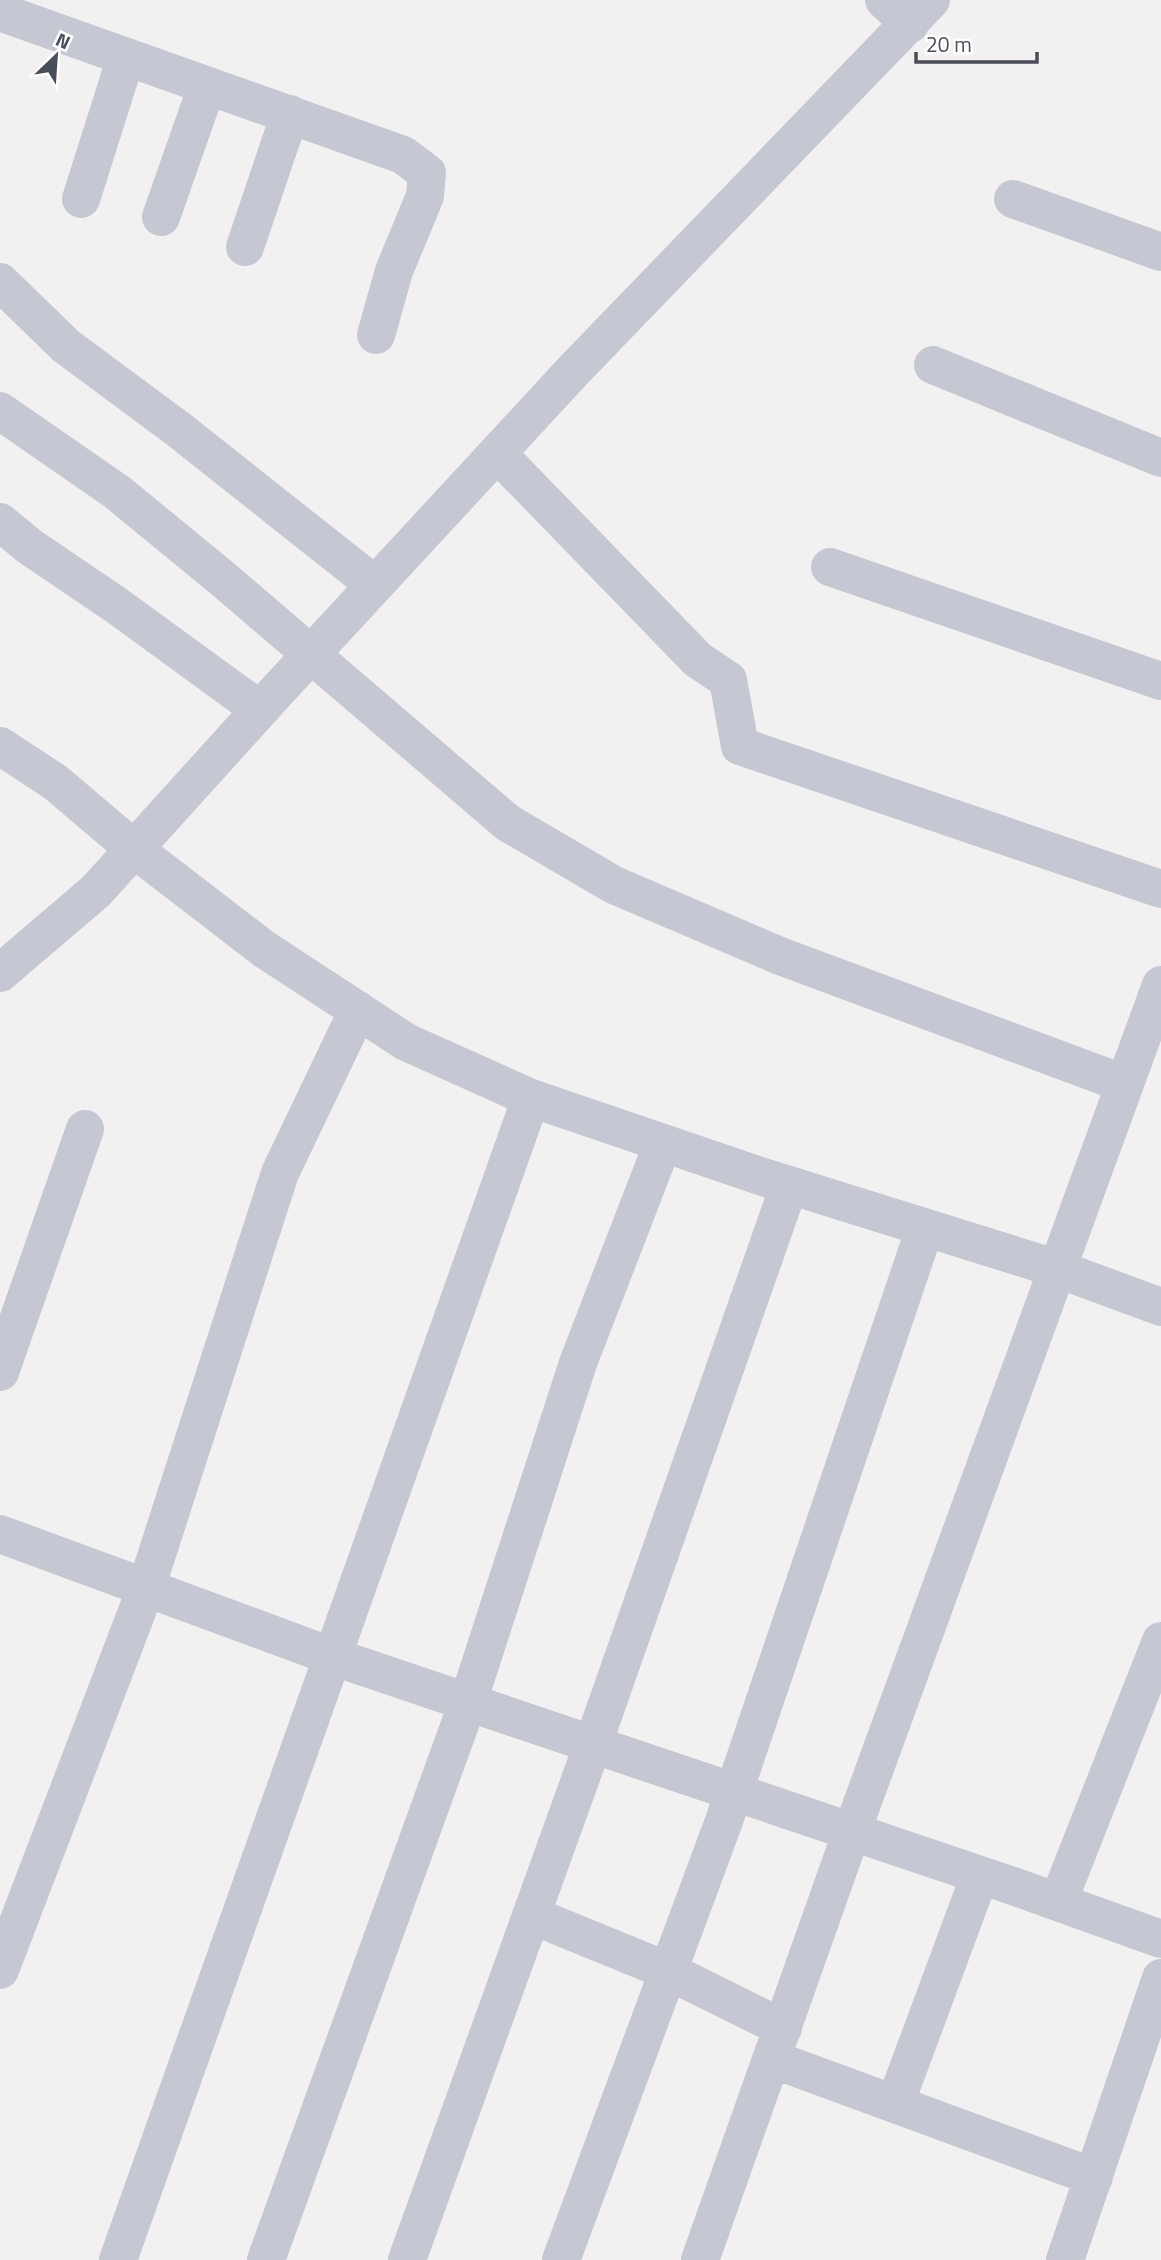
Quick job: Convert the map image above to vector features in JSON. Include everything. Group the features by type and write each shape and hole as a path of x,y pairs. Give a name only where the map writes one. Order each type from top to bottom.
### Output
{"street":[{"path":"0,973 96,891 374,585 908,8"},
{"path":"0,12 403,155 427,173 425,196 394,271 376,335"},
{"path":"81,199 126,57"},
{"path":"161,217 207,86"},
{"path":"245,247 290,114"},
{"path":"1013,199 1161,252"},
{"path":"0,282 66,346 178,429 374,585"},
{"path":"933,365 1161,458"},
{"path":"0,411 117,492 508,823 614,885 780,956 1125,1084"},
{"path":"497,453 698,660 728,680 740,746 1161,889"},
{"path":"0,522 29,546 116,605 260,710"},
{"path":"830,567 1161,681"},
{"path":"0,746 55,782 134,849 264,949 406,1042 531,1098 789,1186 1058,1269 1161,1307"},
{"path":"700,2260 852,1831 1161,985"},
{"path":"0,1970 146,1588 280,1173 358,1010"},
{"path":"118,2260 531,1098"},
{"path":"0,1372 85,1129"},
{"path":"266,2260 468,1702 578,1363 663,1143"},
{"path":"407,2260 593,1744 789,1186"},
{"path":"561,2260 724,1821 925,1228"},
{"path":"0,1534 331,1656 852,1831 1161,1940"},
{"path":"1058,1902 1161,1641"},
{"path":"895,2104 980,1875"},
{"path":"531,1915 668,1971 778,2044 895,2104 1094,2177"},
{"path":"1065,2260 1161,1978"}]}
